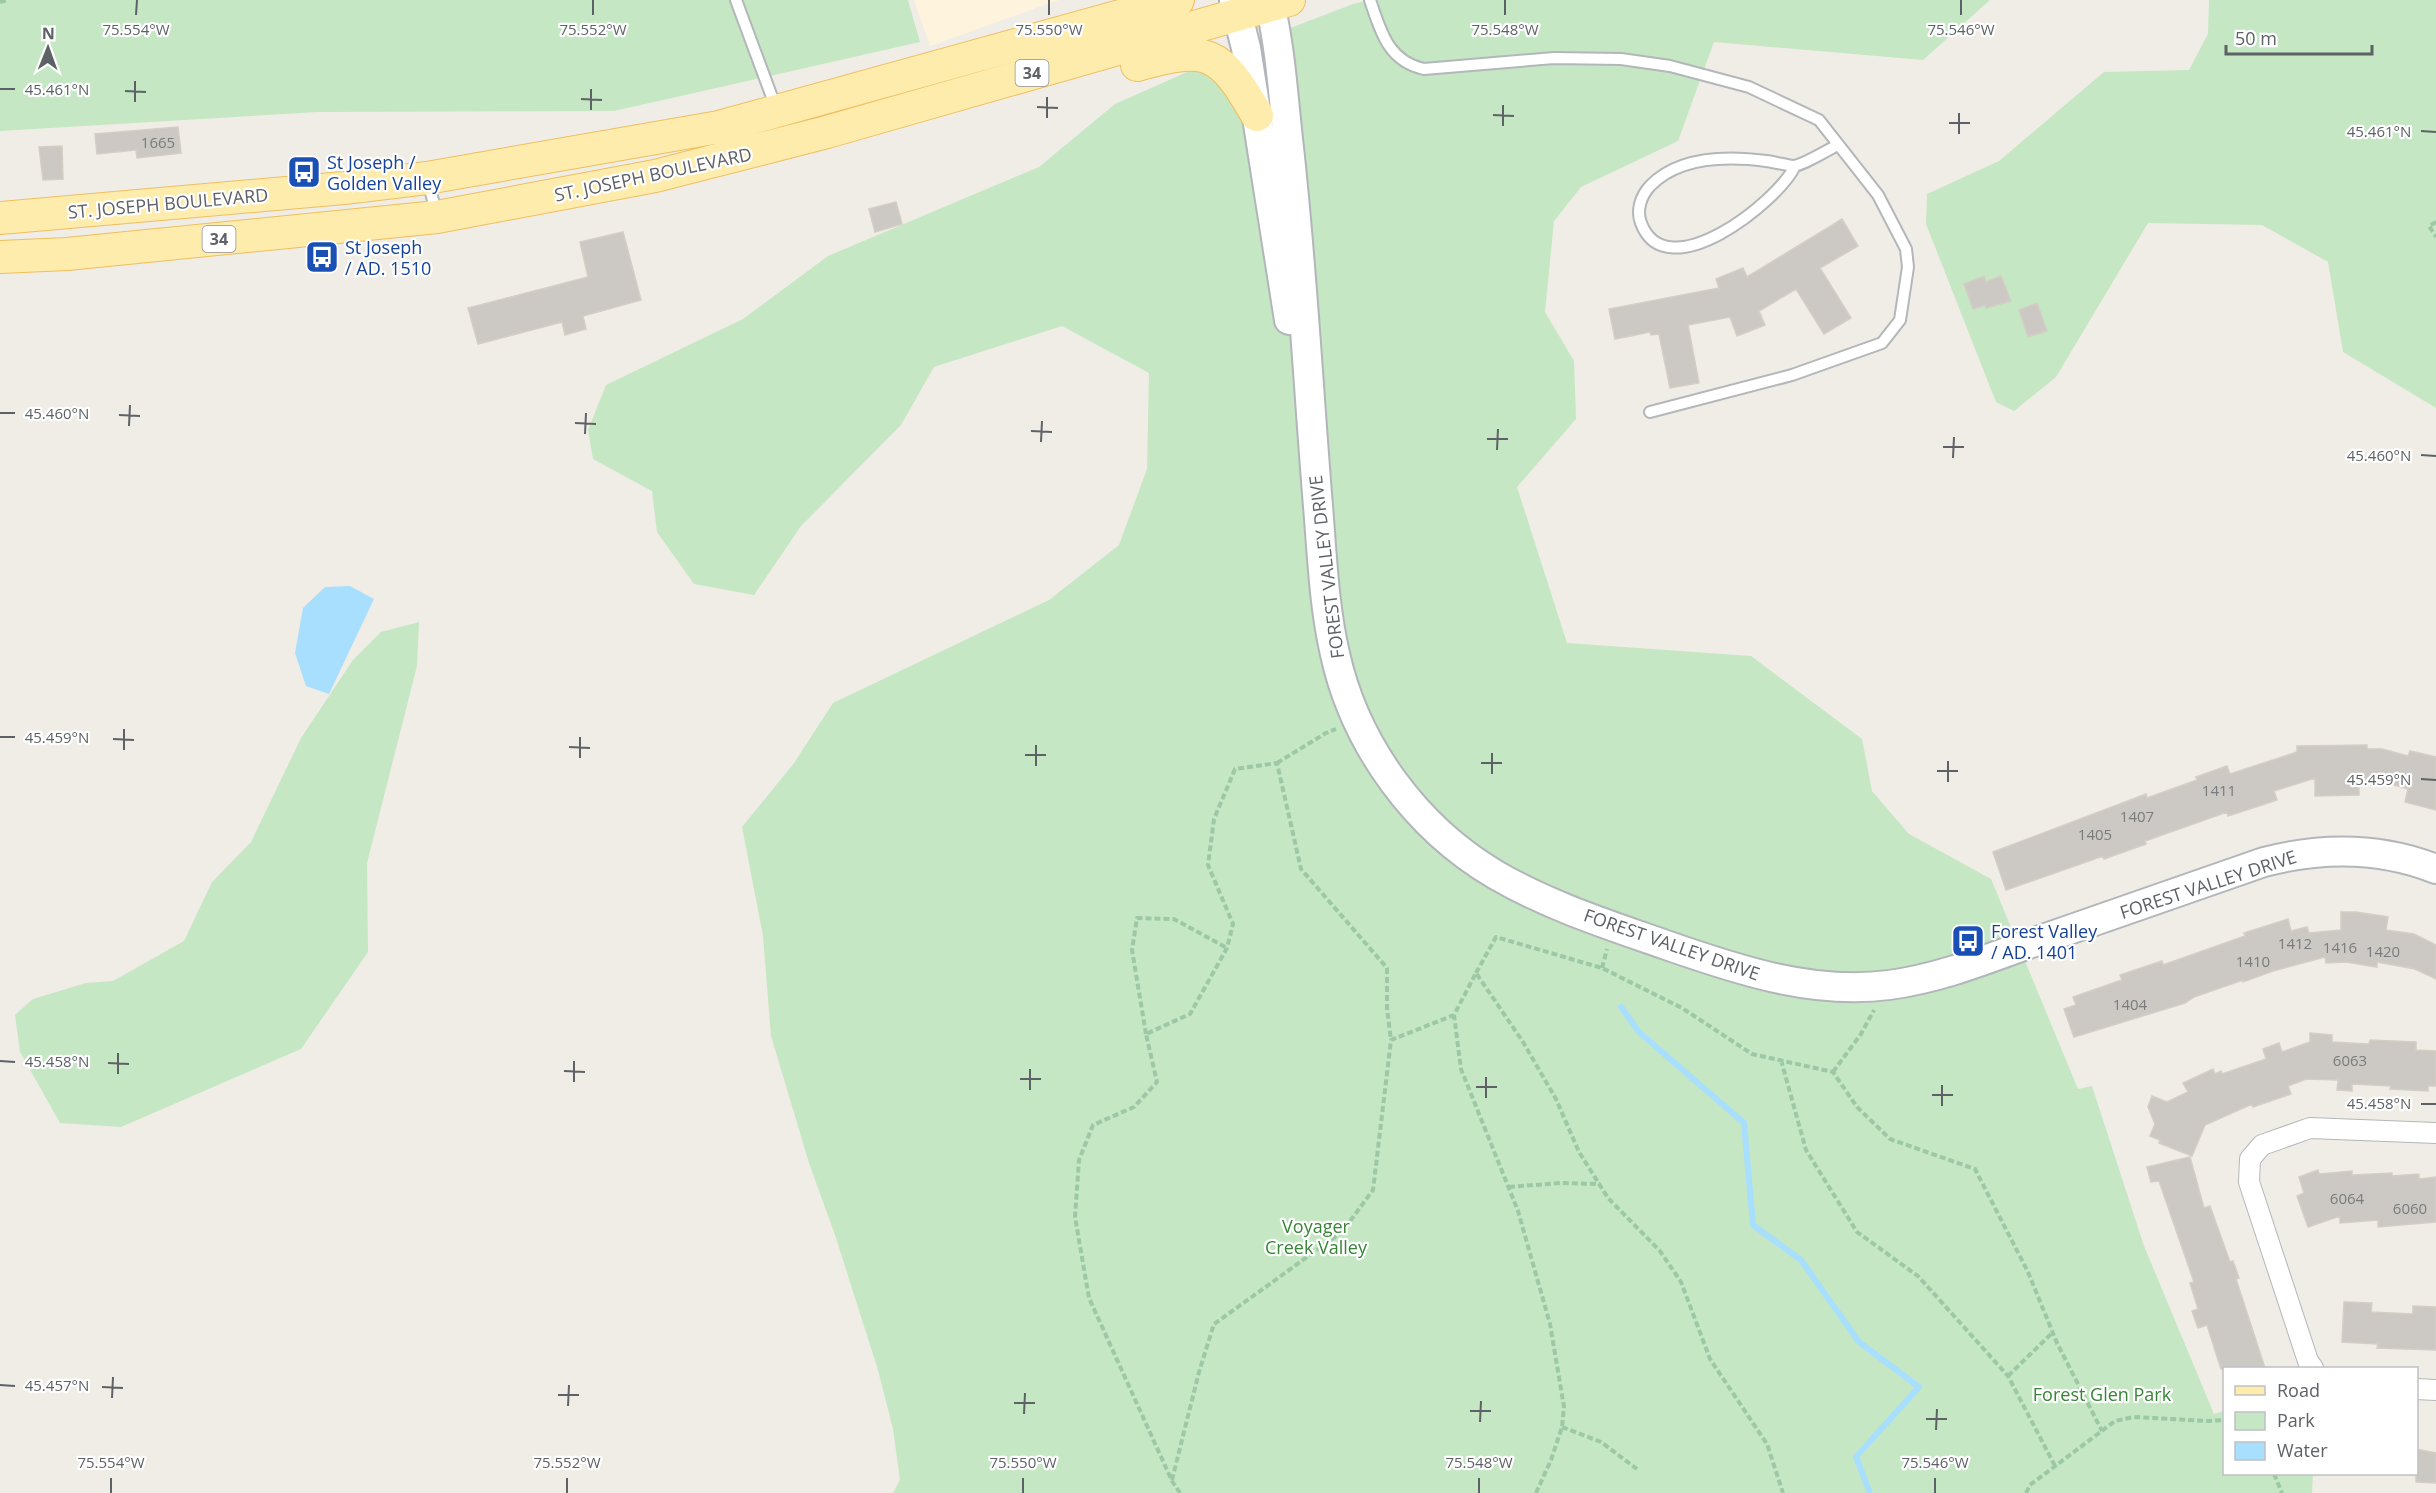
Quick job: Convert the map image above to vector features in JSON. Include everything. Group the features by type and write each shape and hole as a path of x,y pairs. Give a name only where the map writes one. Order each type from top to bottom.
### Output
{"main road":[{"path":"1101,22 1136,0"},
{"name":"ST. JOSEPH BOULEVARD","path":"0,218 344,188 427,178 718,127 1178,0"},
{"name":"ST. JOSEPH BOULEVARD","path":"0,257 67,254 437,217 683,171 827,132 1236,7 1276,1"},
{"path":"683,171 686,173 731,174 1175,54 1214,59 1223,65 1240,86 1257,115"}],"street":[{"name":"FOREST VALLEY DRIVE","path":"1276,1 1277,42 1300,239 1312,440 1331,634 1341,679 1379,760 1405,797 1441,834 1496,875 1539,897 1726,966 1772,978 1820,985 1887,985 1951,973 2241,870 2294,854 2330,851 2375,853 2420,863 2436,870"},
{"name":"FOREST VALLEY DRIVE","path":"1236,7 1257,115 1294,353 1312,440"},
{"path":"2312,1367 2308,1361 2249,1182 2250,1159 2262,1144 2310,1128 2436,1133"},
{"path":"2418,1389 2436,1390"}],"lane":[{"path":"736,0 777,111"},
{"path":"1370,0 1390,48 1409,66 1424,69 1554,58 1621,59 1670,66 1749,87 1819,120 1878,195 1906,249 1906,285 1900,320 1882,343 1792,375 1650,412"},
{"path":"1795,166 1744,159 1709,160 1687,164 1670,170 1645,192 1639,207 1639,220 1645,234 1655,243 1684,248 1700,245 1760,206 1789,179 1795,166 1838,144"},
{"path":"427,178 437,217"}],"path":[{"path":"0,2 7,0"},
{"path":"2436,222 2429,226 2436,237"},
{"path":"1146,1034 1190,1014 1227,948 1233,924 1208,865 1214,819 1235,769 1277,763 1326,732 1359,721"},
{"path":"1172,1481 1199,1372 1214,1324 1342,1232 1373,1190 1391,1040 1387,1008 1387,968 1301,869 1277,763"},
{"path":"1180,1493 1172,1481 1089,1298 1075,1217 1079,1160 1092,1125 1134,1107 1157,1082 1146,1034 1132,950 1137,918 1174,919 1227,948"},
{"path":"1536,1493 1551,1460 1562,1427 1564,1407 1550,1324 1518,1211 1461,1069 1454,1015 1496,937 1602,968 1682,1008 1752,1054 1833,1072 1857,1107 1890,1139 1975,1169 2028,1272 2052,1333 2102,1431"},
{"path":"1476,973 1523,1042 1556,1100 1579,1152 1608,1198 1660,1251 1681,1282 1710,1359 1767,1444 1783,1493"},
{"path":"1833,1072 1861,1034 1887,985"},
{"path":"1391,1040 1454,1015"},
{"path":"1781,1060 1806,1150 1857,1232 1917,1276 2008,1376 2055,1466"},
{"path":"1509,1187 1560,1182 1600,1184"},
{"path":"2008,1376 2052,1333"},
{"path":"2026,1493 2030,1485 2115,1421 2134,1417 2223,1420"},
{"path":"1562,1427 1601,1442 1638,1469"},
{"path":"2275,1475 2282,1493"}],"shaded area":[{"path":"914,0 1059,0 930,46"}],"green space":[{"path":"0,0 908,0 920,42 614,111 317,112 0,131"},
{"path":"1369,0 1990,0 1923,60 1714,42 1678,141 1581,187 1554,221 1545,312 1574,361 1576,419 1517,487 1567,643 1751,656 1862,739 1872,791 1909,834 1991,879 2078,1089 2092,1086 2144,1246 2214,1414 2223,1411 2223,1475 2313,1475 2312,1493 893,1493 900,1480 893,1429 878,1370 835,1235 809,1163 771,1036 763,936 742,827 794,763 833,703 1049,600 1119,545 1147,469 1149,373 1062,326 934,367 901,425 801,526 754,595 694,584 657,532 652,491 593,459 588,430 606,385 743,319 828,256 1039,167 1115,104 1264,38"},
{"path":"2209,0 2436,0 2436,408 2343,352 2328,262 2262,225 2148,223 2056,377 2014,411 1996,402 1926,224 1927,194 1999,161 2104,72 2189,70 2208,34"},
{"path":"419,622 417,666 367,863 368,952 301,1049 121,1127 60,1123 20,1052 15,1015 33,999 86,983 113,981 184,941 212,882 251,842 301,738 353,660 381,632"}],"water":[{"path":"350,586 374,599 329,694 306,686 295,653 303,608 325,587"}],"building":[{"path":"178,127 181,153 137,158 136,150 97,154 95,134"},
{"path":"62,146 63,179 43,180 39,147"},
{"path":"896,202 902,224 875,232 869,209"},
{"path":"1842,219 1858,246 1820,268 1851,318 1824,334 1796,289 1759,311 1765,325 1737,336 1730,317 1688,325 1699,383 1670,388 1659,334 1651,335 1650,332 1615,339 1609,309 1719,288 1716,279 1743,268 1747,277"},
{"path":"623,232 641,300 583,316 586,329 565,335 562,322 478,344 468,308 588,277 580,242"},
{"path":"1984,276 1986,282 2001,276 2011,301 1973,309 1964,284"},
{"path":"2037,303 2047,331 2028,337 2019,310"},
{"path":"2367,745 2367,749 2382,749 2408,756 2410,751 2436,757 2436,810 2405,802 2408,789 2366,777 2366,782 2359,782 2359,795 2315,796 2315,778 2274,791 2277,800 2228,816 2227,812 2145,841 2146,844 2104,859 2103,856 2006,890 1993,852 2146,794 2147,798 2197,780 2196,777 2227,766 2230,774 2297,752 2297,746"},
{"path":"2341,912 2388,917 2386,930 2414,934 2436,945 2436,979 2415,969 2377,962 2377,967 2346,962 2326,963 2325,957 2243,982 2243,980 2194,997 2185,1003 2074,1037 2064,1009 2076,1005 2073,997 2122,980 2120,975 2162,961 2163,965 2245,936 2244,933 2288,919 2291,931 2307,927 2309,933 2341,930"},
{"path":"2310,1033 2332,1035 2332,1042 2369,1044 2370,1040 2416,1042 2416,1050 2436,1051 2436,1086 2428,1086 2428,1091 2352,1084 2352,1091 2337,1090 2338,1080 2306,1079 2288,1086 2291,1094 2253,1107 2252,1104 2205,1125 2192,1156 2159,1143 2160,1140 2150,1136 2155,1124 2148,1107 2152,1096 2167,1102 2188,1092 2183,1083 2213,1069 2215,1074 2221,1071 2222,1074 2266,1059 2263,1049 2279,1043 2282,1052 2310,1042"},
{"path":"2190,1157 2204,1208 2210,1206 2230,1262 2233,1261 2239,1278 2236,1279 2265,1367 2223,1367 2221,1369 2207,1325 2198,1328 2192,1311 2198,1309 2190,1283 2194,1282 2159,1181 2151,1182 2147,1167"},
{"path":"2318,1170 2319,1174 2352,1171 2352,1175 2392,1173 2392,1176 2419,1174 2419,1179 2436,1177 2436,1222 2378,1227 2378,1220 2340,1223 2340,1216 2308,1227 2297,1196 2304,1193 2299,1177"},
{"path":"2344,1302 2372,1303 2371,1312 2413,1314 2413,1306 2436,1307 2436,1350 2377,1348 2378,1344 2342,1342"},
{"path":"2418,1449 2436,1453 2436,1483 2416,1482"}],"waterway":[{"path":"1621,1007 1639,1032 1744,1123 1753,1225 1801,1260 1859,1342 1919,1387 1856,1457 1870,1493"}],"place":[{"name":"St Joseph / Golden Valley","path":"304,172"},
{"name":"St Joseph / AD. 1510","path":"322,257"},
{"name":"Forest Valley / AD. 1401","path":"1968,941"}],"park label":[{"name":"Voyager Creek Valley","path":"1316,1236"},
{"name":"Forest Glen Park","path":"2102,1394"}]}
